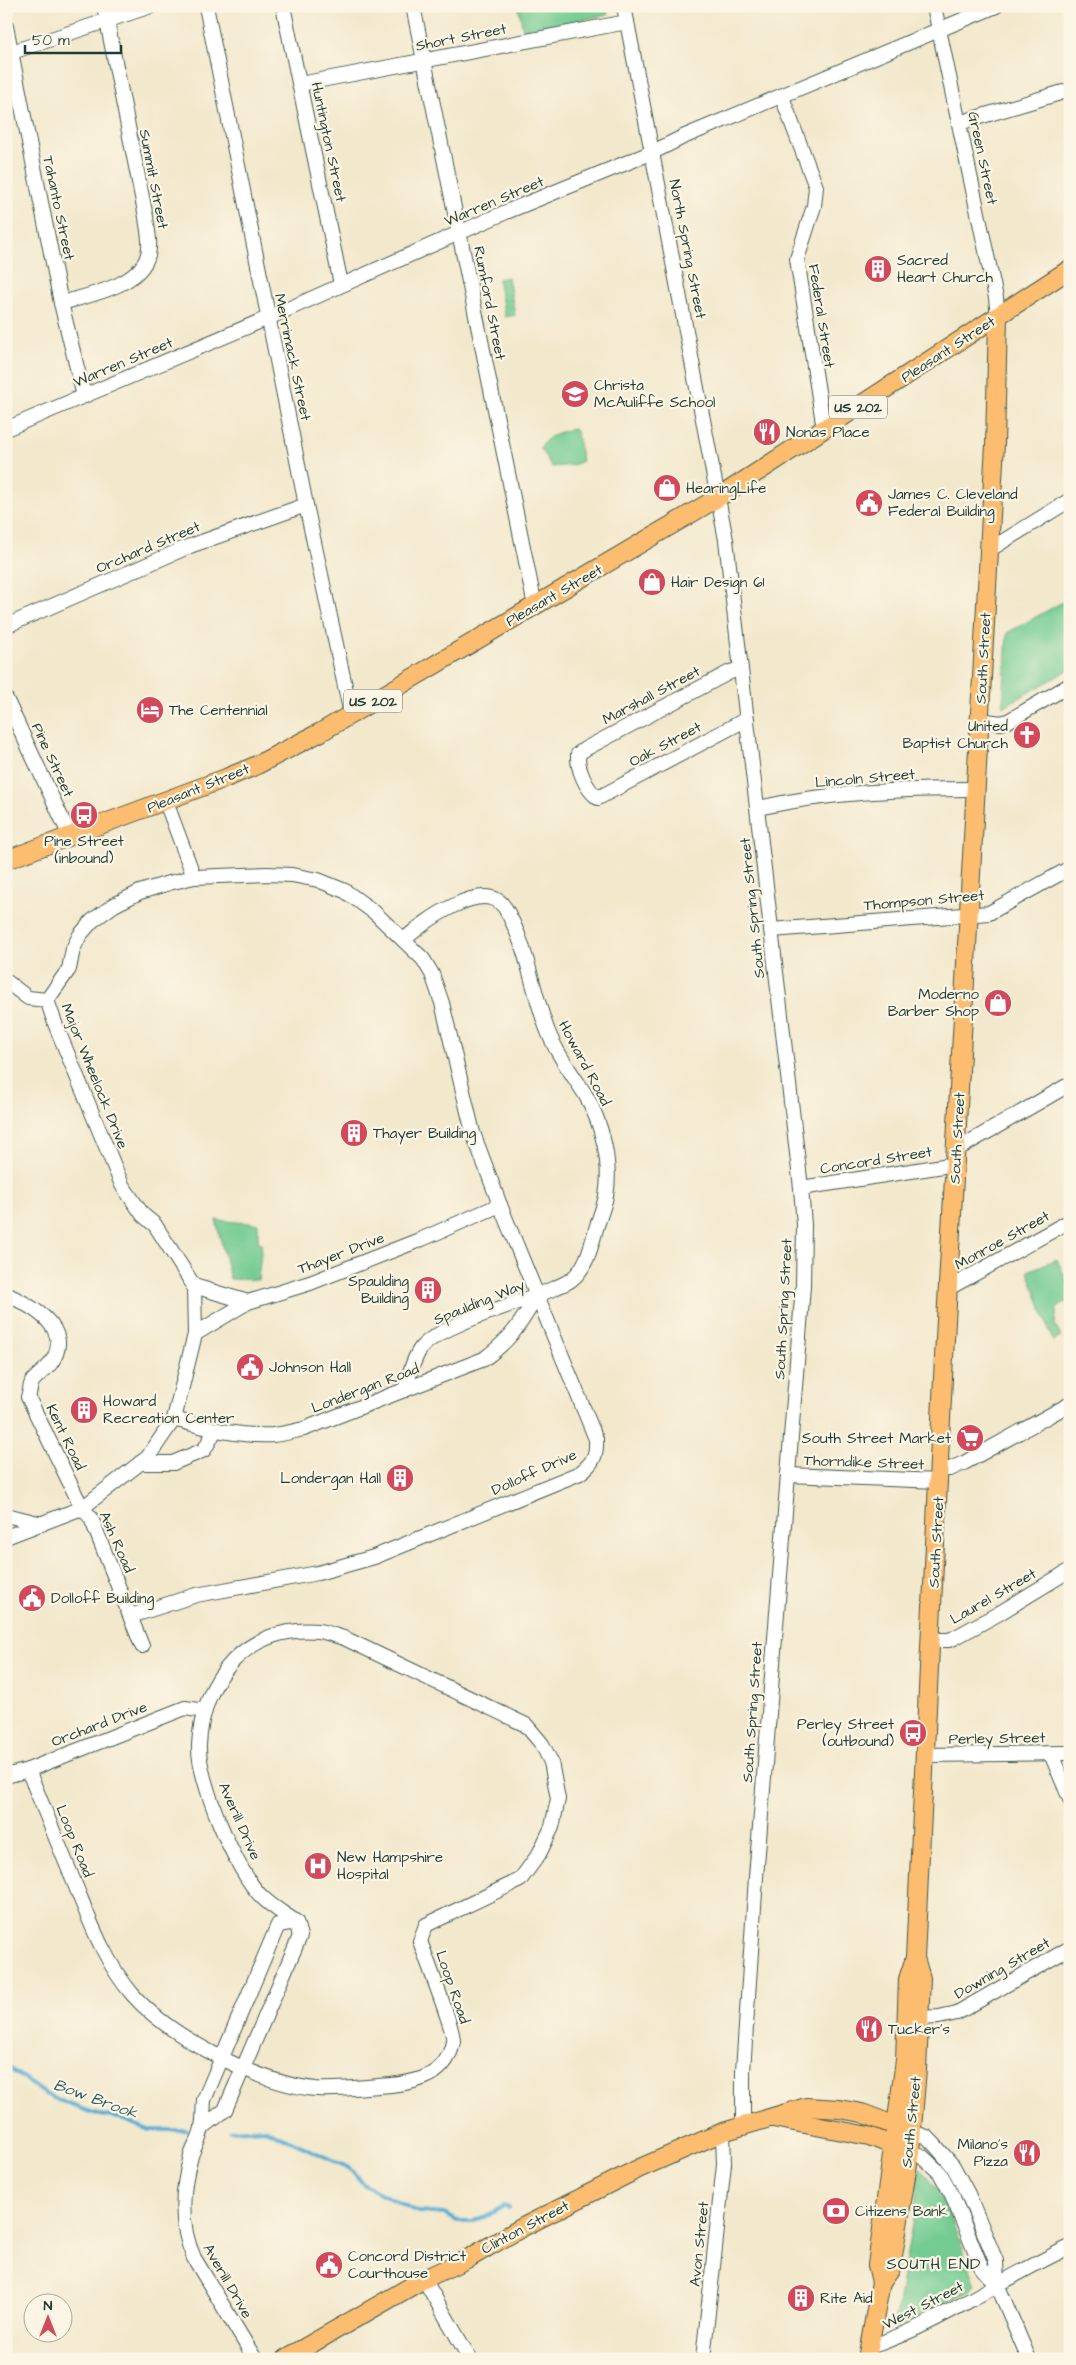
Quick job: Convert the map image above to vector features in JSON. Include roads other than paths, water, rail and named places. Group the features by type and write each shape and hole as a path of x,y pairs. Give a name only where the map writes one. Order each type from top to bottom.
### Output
{"main road":[{"name":"Pleasant Street","path":"6,860 166,802 254,766 351,714 719,498 1069,271"},
{"name":"South Street","path":"869,2353 881,2282 877,2265 902,2149 908,1979 915,1958 930,1640 995,444 998,317"},
{"name":"South Street","path":"903,2129 919,2018 921,1978 915,1958"},
{"name":"Clinton Street","path":"285,2359 424,2279 640,2168 744,2124 773,2118 806,2107 839,2109 862,2113 903,2129"},
{"name":"Clinton Street","path":"773,2118 869,2136 902,2149"}],"street":[{"name":"Summit Street","path":"61,303 108,289 136,275 145,265 150,250 146,217 104,6"},
{"path":"9,54 151,6"},
{"name":"Merrimack Street","path":"206,6 306,505 351,714"},
{"name":"Huntington Street","path":"283,6 341,284"},
{"name":"Rumford Street","path":"413,6 535,606"},
{"name":"North Spring Street","path":"624,6 719,498"},
{"name":"Green Street","path":"934,6 960,123 996,298 998,317"},
{"name":"Warren Street","path":"6,429 268,318 459,233 653,152 683,137 996,6"},
{"name":"Short Street","path":"300,84 627,22"},
{"name":"Tahanto Street","path":"6,26 9,54 61,303 84,396"},
{"path":"960,123 1070,90"},
{"name":"Federal Street","path":"782,97 816,187 814,206 797,259 824,429"},
{"name":"South Spring Street","path":"719,498 742,669 802,1188 804,1270 754,1906 743,2071 744,2124"},
{"path":"989,550 1070,500"},
{"name":"Orchard Street","path":"6,626 190,546 306,505"},
{"name":"Marshall Street","path":"598,798 592,794 584,778 578,762 578,754 722,677 742,669"},
{"path":"980,720 1008,721 1070,685"},
{"name":"Pine Street","path":"6,699 70,836"},
{"name":"Oak Street","path":"598,798 747,719"},
{"name":"Lincoln Street","path":"758,808 788,801 894,790 975,790"},
{"path":"166,802 194,877"},
{"name":"Thompson Street","path":"771,930 989,913 1070,868"},
{"name":"Major Wheelock Drive","path":"194,1286 155,1225 143,1215 122,1186 56,1026 48,1000 69,969 73,949 80,935 92,920 114,905 140,892 194,877 267,874 318,880 345,891 362,902 404,940 423,959 432,974 442,1003 467,1113"},
{"name":"Howard Road","path":"404,940 422,923 448,909 476,898 491,896 503,905 511,918 526,960 553,1045 585,1095 598,1122 606,1151 608,1181 606,1196 588,1254 582,1268 572,1280 537,1296"},
{"path":"6,981 28,998 48,1000"},
{"name":"Concord Street","path":"802,1188 956,1157 1070,1084"},
{"name":"Dolloff Drive","path":"131,1616 196,1595 318,1573 374,1557 566,1479 591,1464 597,1452 596,1439 500,1205 467,1113"},
{"name":"Thayer Drive","path":"195,1334 248,1302 310,1283 422,1239 500,1205"},
{"name":"Monroe Street","path":"950,1288 1070,1221"},
{"path":"6,1537 82,1508 148,1456 174,1419 195,1334 194,1286 248,1302"},
{"name":"Kent Road","path":"6,1294 24,1302 48,1320 57,1332 58,1346 52,1361 32,1382 28,1397 82,1508"},
{"name":"Spaulding Way","path":"405,1390 421,1348 433,1337 537,1296"},
{"name":"Londergan Road","path":"174,1419 216,1429 275,1435 304,1429 484,1359 506,1342 516,1331 537,1296"},
{"name":"Thorndike Street","path":"788,1475 939,1475 1070,1404"},
{"path":"140,1463 173,1463 204,1450 216,1429"},
{"name":"Ash Road","path":"82,1508 91,1518 142,1646"},
{"path":"6,1515 42,1524"},
{"name":"Laurel Street","path":"930,1640 949,1640 954,1638 998,1614 1070,1570"},
{"name":"Loop Road","path":"28,1770 98,1941 133,1995 164,2024 243,2068 263,2076 314,2088 348,2089 414,2082 436,2072 447,2059 454,2040 420,1941 426,1925 520,1880 539,1854 552,1826 558,1799 551,1762 542,1744 526,1725 344,1638 319,1631 290,1632 266,1638 241,1652 222,1674 205,1712"},
{"name":"Orchard Drive","path":"6,1776 28,1770 185,1708 205,1712"},
{"name":"Averill Drive","path":"205,1712 199,1746 203,1778 221,1826 236,1859 261,1897 296,1922"},
{"name":"Perley Street","path":"925,1755 1051,1754 1070,1752"},
{"path":"1051,1754 1070,1799"},
{"path":"202,2128 225,2110 300,1936 296,1922"},
{"name":"Averill Drive","path":"255,2359 194,2258 184,2230 184,2185 202,2128 204,2100 278,1925 296,1922"},
{"name":"Downing Street","path":"919,2018 938,2018 957,2013 1070,1948"},
{"path":"903,2129 928,2138 953,2166 968,2194 996,2261 997,2284 1029,2359"},
{"name":"Avon Street","path":"702,2359 724,2164 723,2132"},
{"path":"902,2149 922,2156 940,2173 952,2195 982,2269 997,2284"},
{"name":"West Street","path":"869,2353 1070,2247"},
{"path":"424,2279 470,2359"}],"waterway":[{"name":"Bow Brook","path":"6,2066 47,2095 68,2104 100,2115 118,2118 149,2130 186,2130"},
{"name":"Bow Brook","path":"230,2131 265,2129 347,2167 364,2185 418,2212 445,2214 457,2221 473,2221 481,2219 504,2206 509,2208"}],"place":[{"name":"Sacred Heart Church","path":"878,269"},
{"name":"Christa McAuliffe School","path":"575,394"},
{"name":"Nonas Place","path":"767,432"},
{"name":"HearingLife","path":"667,488"},
{"name":"James C. Cleveland Federal Building","path":"869,503"},
{"name":"Hair Design 61","path":"652,582"},
{"name":"The Centennial","path":"150,710"},
{"name":"United Baptist Church","path":"1027,735"},
{"name":"Pine Street (inbound)","path":"84,815"},
{"name":"Moderno Barber Shop","path":"998,1003"},
{"name":"Thayer Building","path":"354,1133"},
{"name":"Spaulding Building","path":"428,1290"},
{"name":"Johnson Hall","path":"250,1367"},
{"name":"Howard Recreation Center","path":"84,1410"},
{"name":"South Street Market","path":"970,1438"},
{"name":"Londergan Hall","path":"400,1478"},
{"name":"Dolloff Building","path":"32,1598"},
{"name":"Perley Street (outbound)","path":"913,1733"},
{"name":"New Hampshire Hospital","path":"318,1866"},
{"name":"Tucker's","path":"869,2029"},
{"name":"Milano's Pizza","path":"1027,2153"},
{"name":"Citizens Bank","path":"836,2211"},
{"name":"Concord District Courthouse","path":"329,2265"},
{"name":"Rite Aid","path":"801,2298"}],"district":[{"name":"SOUTH END","path":"934,2263"}]}
